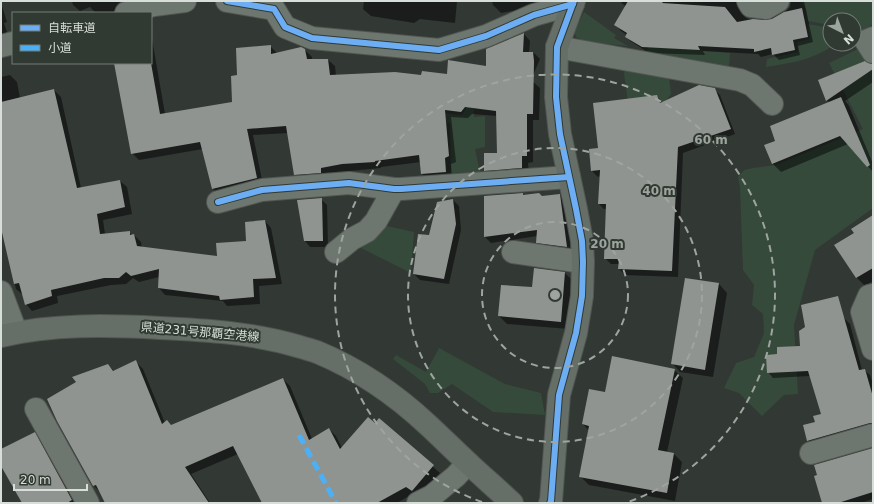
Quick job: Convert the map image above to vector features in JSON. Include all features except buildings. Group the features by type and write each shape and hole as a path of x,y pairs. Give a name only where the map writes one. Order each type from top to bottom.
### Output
{"main road":[{"path":"550,503 559,396 576,333 582,296 582,241 560,134 556,97 558,47 574,2"},
{"name":"県道231号那覇空港線","path":"9,334 62,326 133,326 202,330 243,334 283,342 317,352 346,366 399,400 512,503"}],"street":[{"path":"130,12 154,5 185,1"},
{"path":"227,1 277,5 285,27 312,38 439,50 486,36 534,15 574,2"},
{"path":"748,1 751,6 766,8 778,1"},
{"path":"873,38 866,42 873,52"},
{"path":"1,46 12,43"},
{"path":"558,47 740,80 752,85 772,104"},
{"path":"218,202 262,190 349,183 394,189 569,177"},
{"path":"336,252 352,239 367,231 376,221 394,189"},
{"path":"513,252 583,262"},
{"path":"1,292 9,334"},
{"path":"873,295 869,296 862,312 873,349"},
{"path":"36,409 88,503"},
{"path":"811,453 873,435"},
{"path":"418,503 432,496 456,476 468,463"}],"green space":[{"path":"801,1 873,1 873,24 862,30 862,12 822,12 822,24 808,21 806,9"},
{"path":"584,12 616,35 614,38 628,46 586,42 576,37 574,32"},
{"path":"808,24 822,27 822,52 793,62 766,67 767,59 798,52 797,42 810,39"},
{"path":"650,46 730,53 729,68 644,53"},
{"path":"862,47 873,63 873,208 815,250 794,325 798,394 784,395 762,416 739,393 724,388 736,363 754,357 764,333 763,314 752,305 754,285 743,270 740,188 738,177 744,170 776,165 863,129 829,63 852,52 862,52"},
{"path":"625,70 669,77 671,94 665,102 638,168 624,74"},
{"path":"468,104 474,104 474,117 485,116 485,147 475,149 480,172 451,173 450,123 409,121 437,112 462,115"},
{"path":"382,225 414,232 411,273 355,245"},
{"path":"439,348 505,384 541,393 545,415 493,412 452,384 438,393 430,393 425,384 393,359 396,355 426,372"}],"marked path":[{"path":"299,435 336,503"}],"cycle path":[{"path":"227,1 274,9 285,27 312,38 439,50 486,36 534,15 573,4"},
{"path":"550,503 559,395 576,333 582,296 582,241 560,134 556,97 557,47 574,1"},
{"path":"218,202 262,190 349,183 401,189 569,177"}]}
